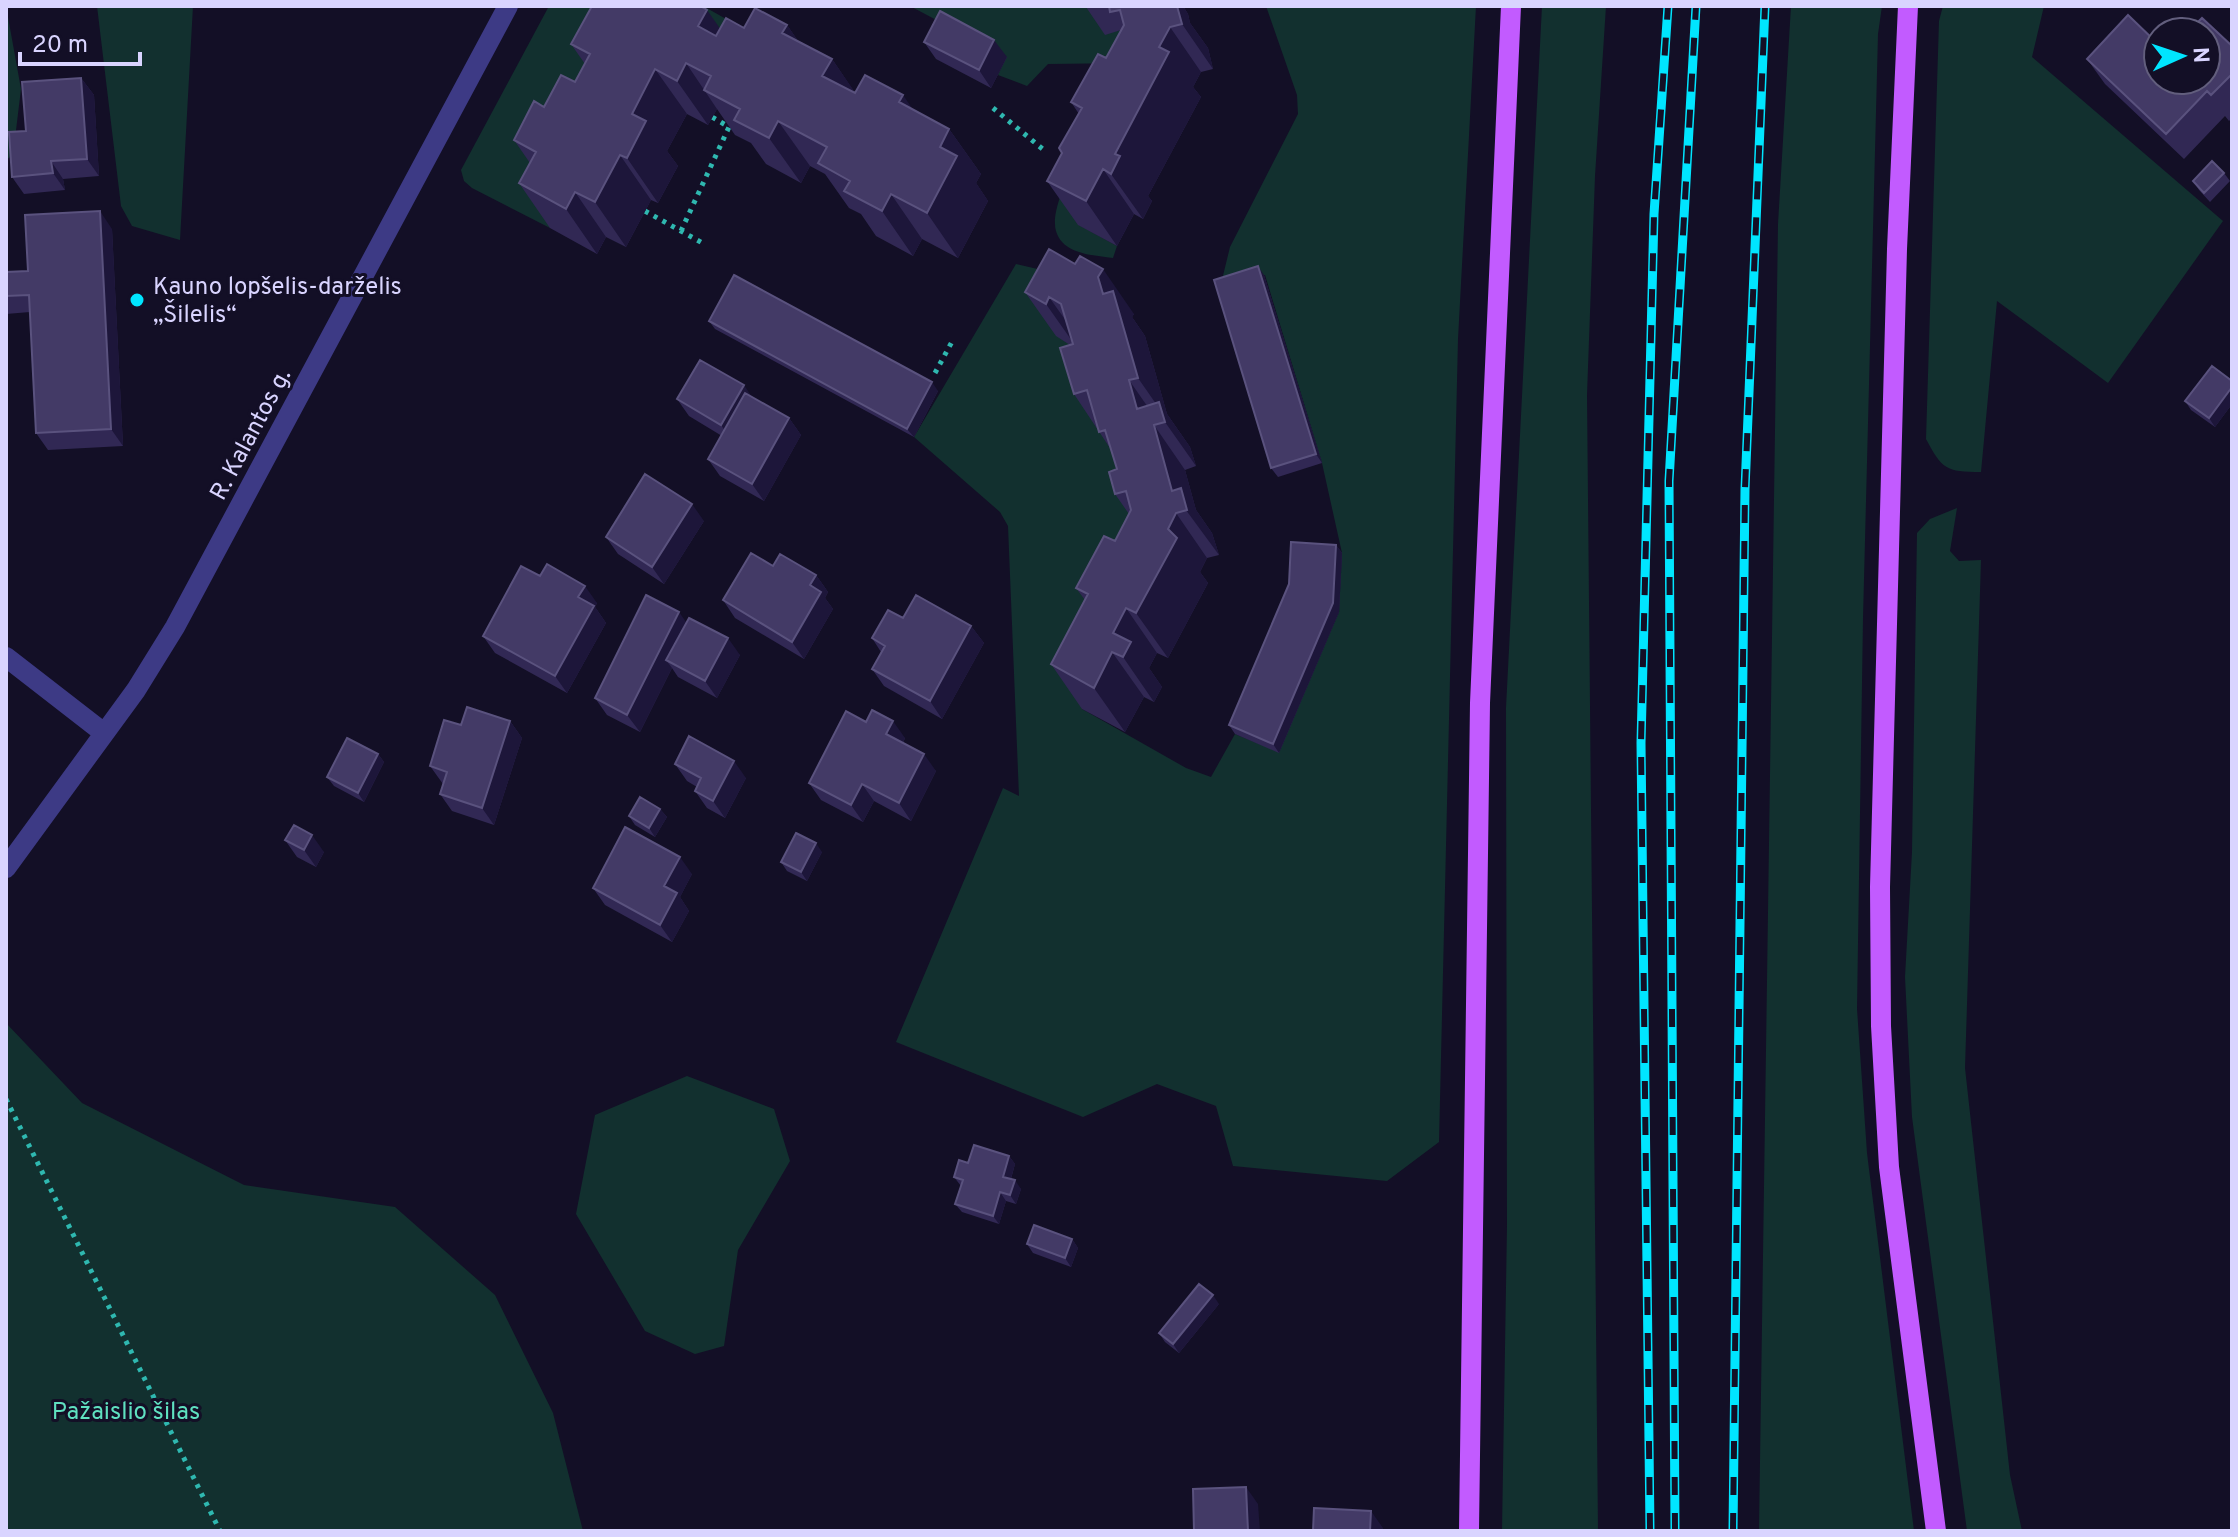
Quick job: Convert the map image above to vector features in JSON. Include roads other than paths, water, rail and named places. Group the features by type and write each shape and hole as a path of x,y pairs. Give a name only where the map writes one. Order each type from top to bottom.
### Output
{"main road":[{"path":"1469,1531 1480,703 1511,6"},
{"path":"1908,6 1896,264 1880,887 1881,1026 1889,1167 1936,1531"}],"street":[{"name":"R. Kalantos g.","path":"6,868 136,690 175,627 508,6"},
{"path":"6,657 104,733"}],"railway":[{"path":"1650,1531 1641,743 1654,214 1668,6"},
{"path":"1675,1531 1669,481 1696,6"},
{"path":"1733,1531 1745,489 1765,6"}],"place":[{"name":"Kauno lopšelis-darželis „Šilelis“","path":"137,300"}],"park label":[{"name":"Pažaislio šilas","path":"126,1411"}]}
